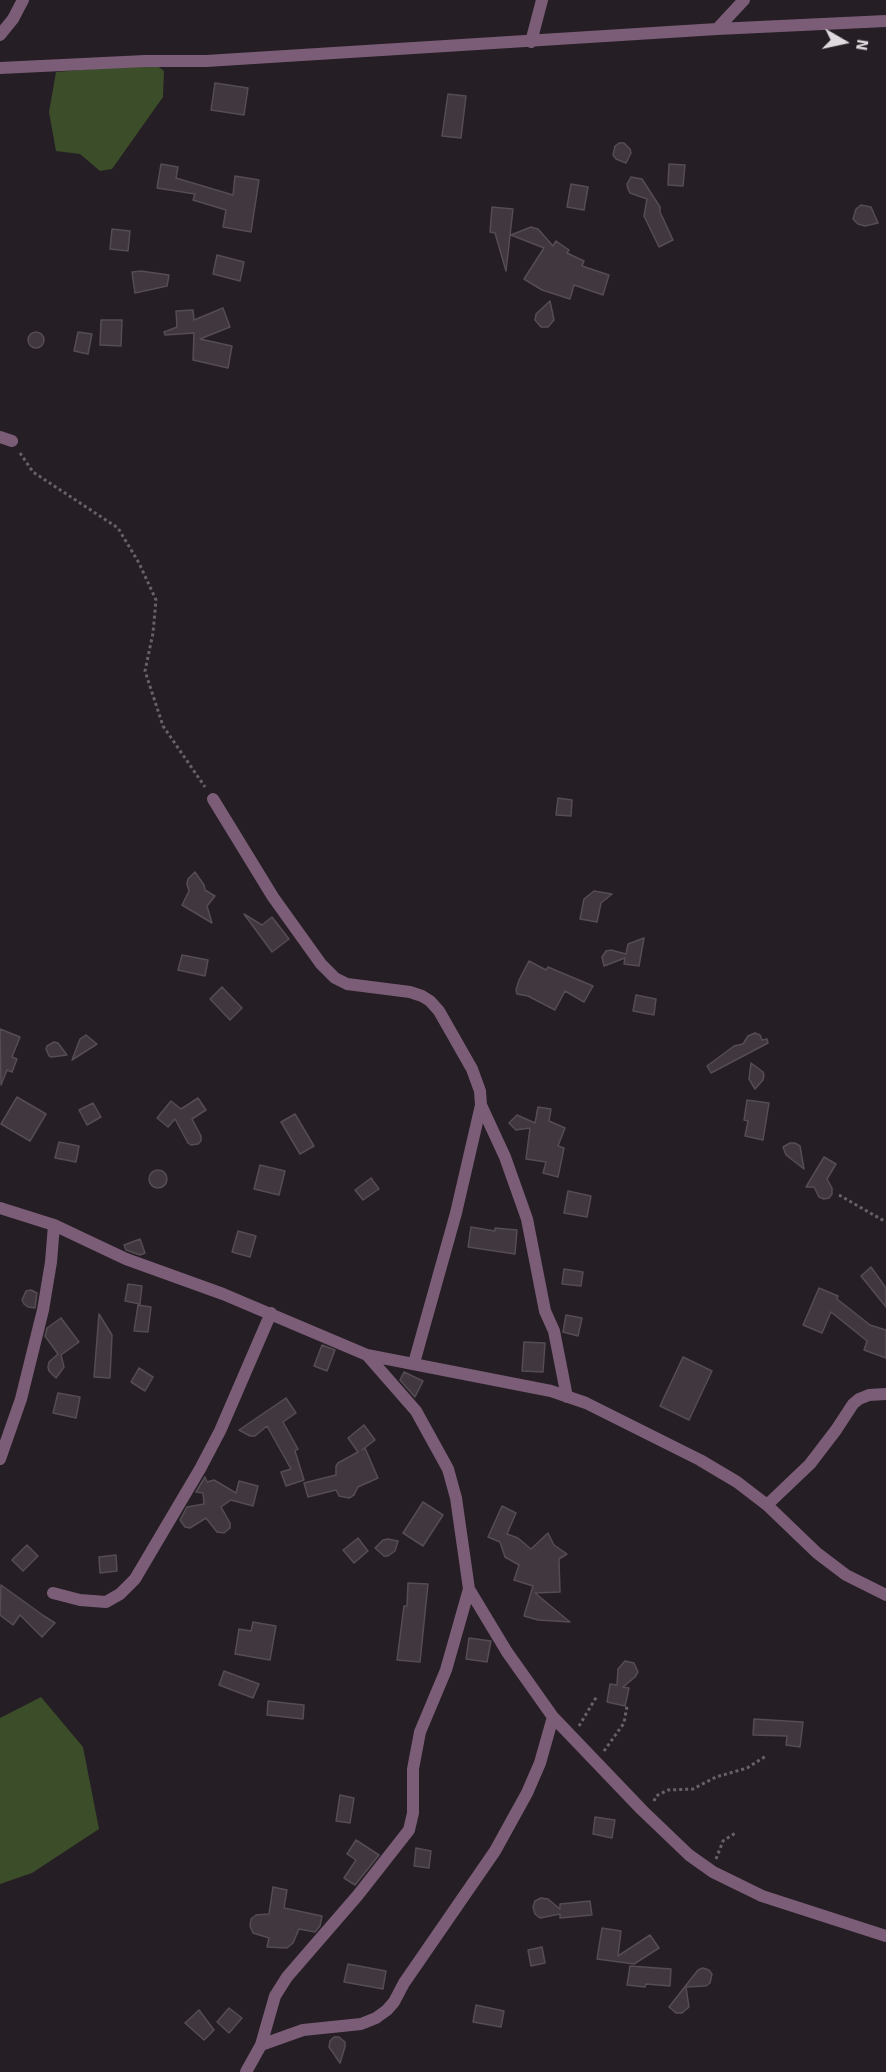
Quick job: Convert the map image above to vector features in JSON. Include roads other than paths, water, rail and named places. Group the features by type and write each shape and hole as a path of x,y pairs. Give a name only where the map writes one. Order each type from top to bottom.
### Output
{"street":[{"path":"0,35 13,19 23,0"},
{"path":"531,42 542,0"},
{"path":"717,29 744,0"},
{"path":"0,68 145,61 206,61 717,29 886,21"},
{"path":"213,799 273,897 321,964 335,978 347,984 410,992 422,996 435,1006 472,1069 480,1091 481,1106 446,1253 414,1363"},
{"path":"481,1106 505,1157 527,1219 543,1305 554,1332 567,1397"},
{"path":"0,1208 54,1225 130,1260 271,1313 366,1355 551,1391 586,1403 700,1460 737,1482 767,1504 824,1558 846,1575 886,1595"},
{"path":"0,1459 21,1399 43,1310 54,1225"},
{"path":"53,1593 80,1600 106,1602 120,1594 135,1578 205,1460 271,1313"},
{"path":"366,1355 416,1411 448,1469 456,1497 469,1589 507,1652 553,1717 676,1844 712,1872 762,1896 886,1936"},
{"path":"767,1504 810,1464 836,1431 853,1404 869,1395 886,1394"},
{"path":"246,2072 261,2045 270,2008 287,1977 358,1895 409,1830 413,1813 413,1769 420,1732 446,1670 469,1589"},
{"path":"261,2045 303,2030 362,2024 387,2010 495,1851 540,1763 553,1717"}]}
